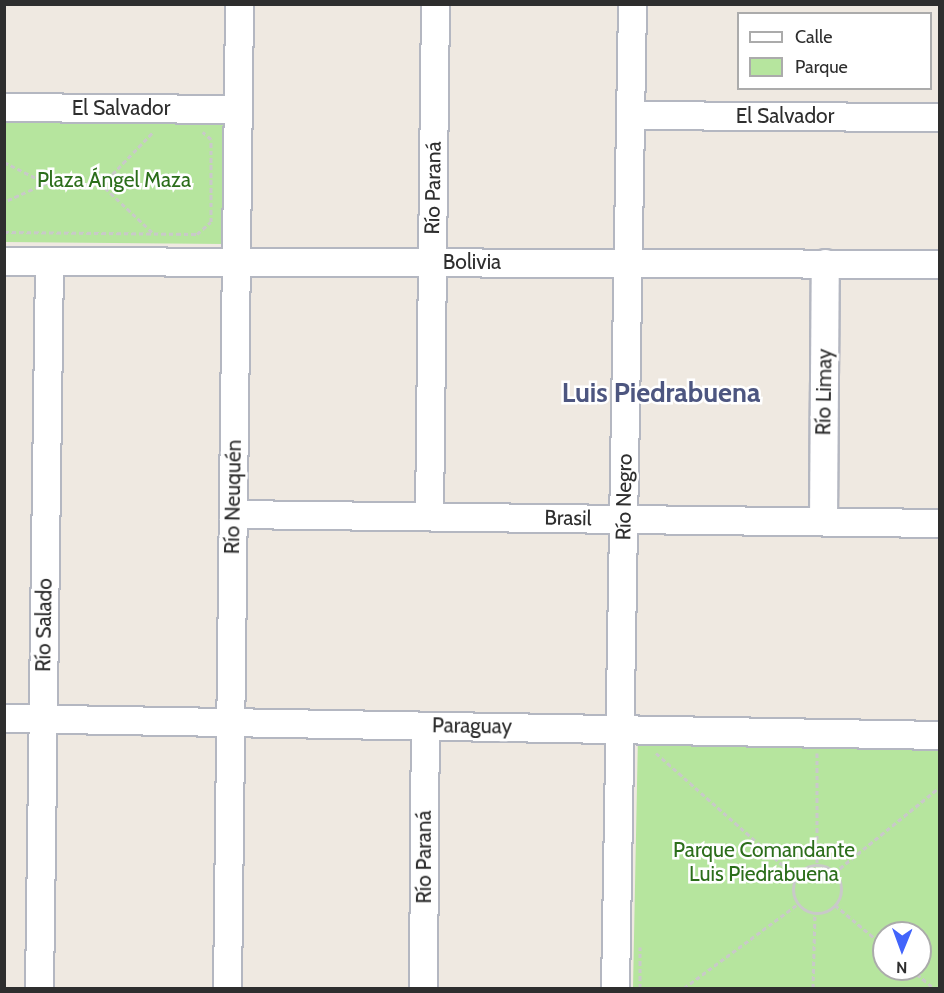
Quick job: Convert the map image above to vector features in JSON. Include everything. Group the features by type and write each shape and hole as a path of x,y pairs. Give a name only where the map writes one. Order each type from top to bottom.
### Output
{"street":[{"name":"Río Neuquén","path":"227,988 239,4"},
{"name":"Río Paraná","path":"429,516 435,4"},
{"name":"Río Negro","path":"615,988 632,4"},
{"name":"El Salvador","path":"4,107 238,109"},
{"name":"El Salvador","path":"630,115 939,117"},
{"name":"Bolivia","path":"4,261 939,264"},
{"name":"Río Salado","path":"39,988 49,261"},
{"name":"Río Limay","path":"823,521 825,264"},
{"name":"Brasil","path":"233,514 939,523"},
{"name":"Paraguay","path":"4,718 939,735"},
{"name":"Río Paraná","path":"423,988 425,726"}],"path":[{"path":"102,185 156,129 144,128"},
{"path":"4,232 197,234 211,222 211,140 200,129"},
{"path":"4,162 46,183 102,185 153,234"},
{"path":"4,201 46,183"},
{"path":"817,744 817,866"},
{"path":"651,748 796,877"},
{"path":"834,873 939,787"},
{"path":"814,913 798,904 793,891 796,877 805,868 817,866 834,873"},
{"path":"814,913 835,905 840,892 834,873"},
{"path":"684,988 798,904"},
{"path":"835,905 872,936"},
{"path":"813,988 814,913"},
{"path":"640,941 640,988"}],"green space":[{"name":"Plaza Ángel Maza","path":"5,116 224,118 223,244 5,242"},
{"name":"Parque Comandante Luis Piedrabuena","path":"638,734 939,739 939,988 633,988"}],"district":[{"name":"Luis Piedrabuena","path":"661,393"}]}
